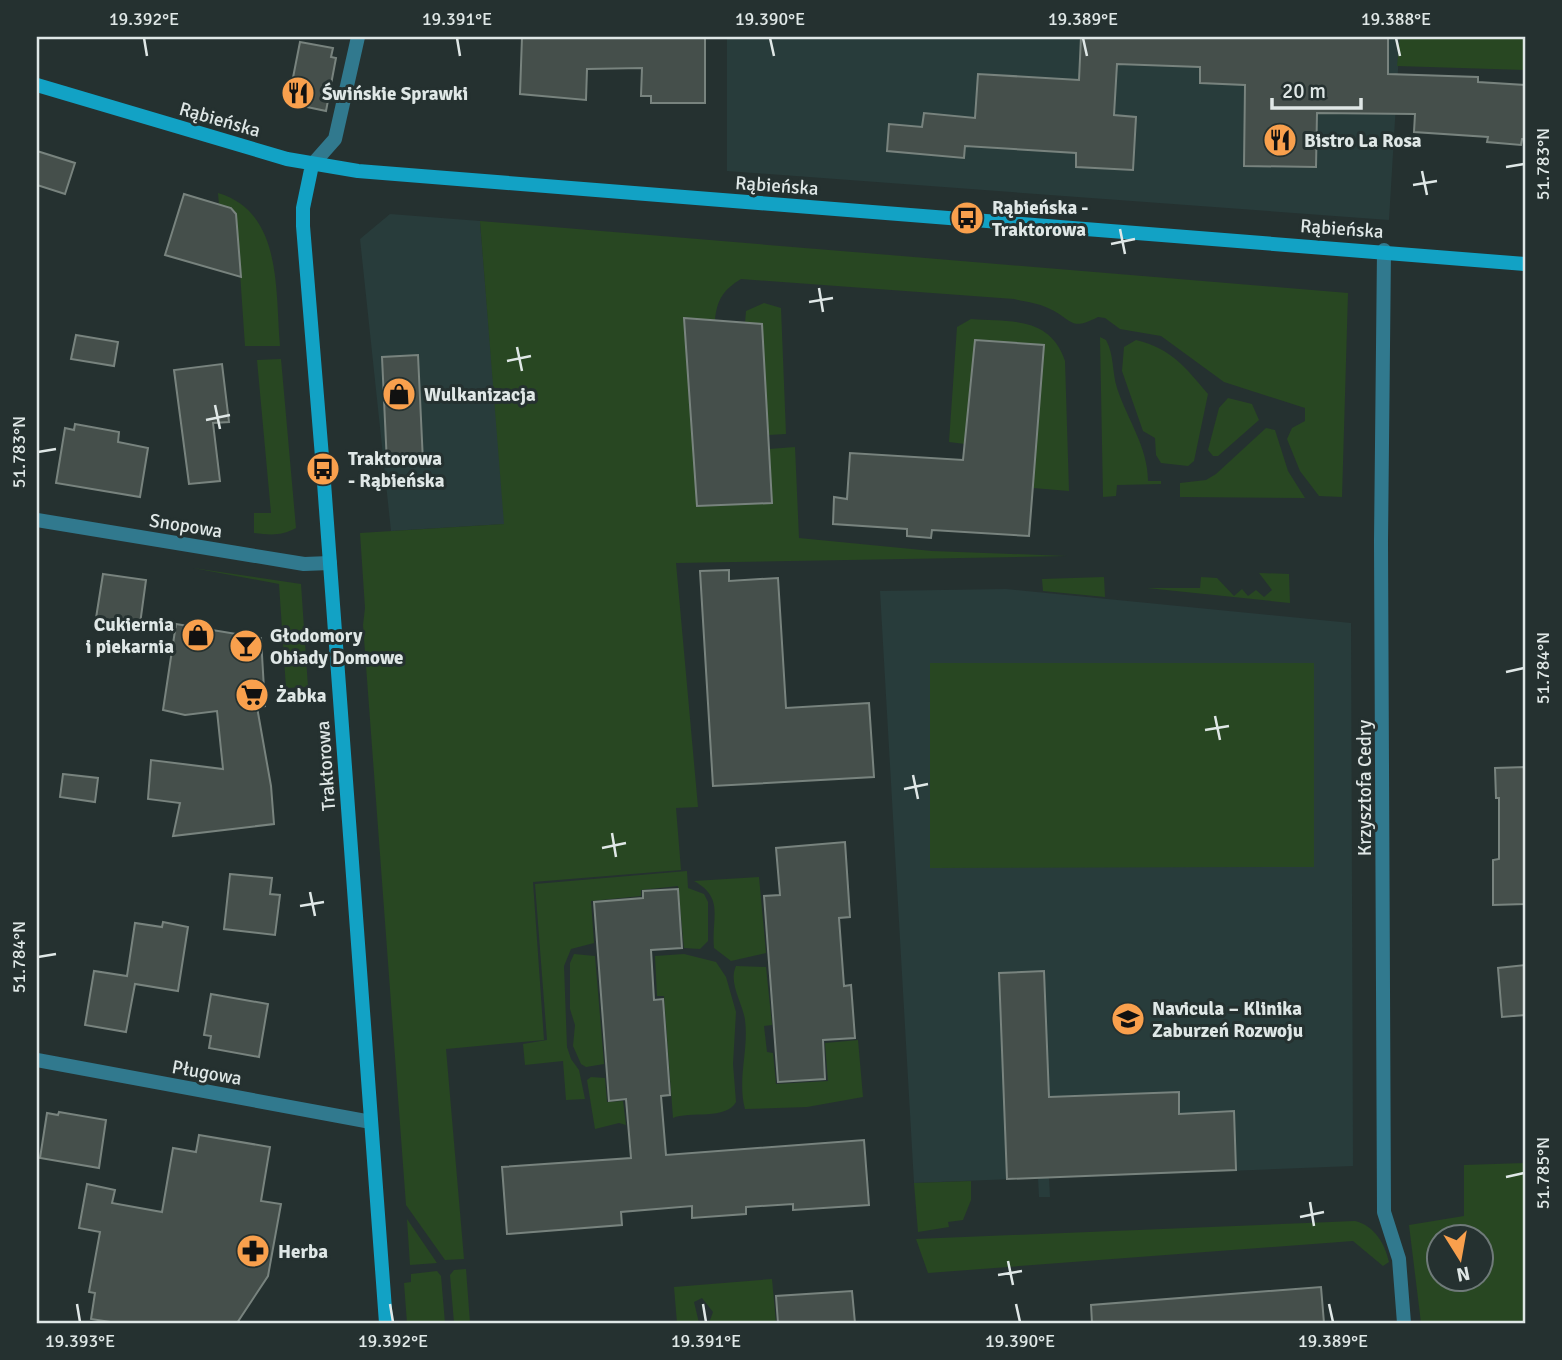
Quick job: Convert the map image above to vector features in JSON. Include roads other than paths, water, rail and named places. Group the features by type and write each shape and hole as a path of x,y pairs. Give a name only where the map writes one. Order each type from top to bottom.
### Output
{"main road":[{"name":"Rąbieńska","path":"37,85 312,165 428,177 1384,250 1525,264"},
{"name":"Traktorowa","path":"312,165 303,208 303,226 386,1323"}],"street":[{"path":"312,165 335,139 358,37"},
{"name":"Krzysztofa Cedry","path":"1384,250 1381,528 1384,1212 1399,1259 1404,1323"},
{"name":"Snopowa","path":"37,520 304,564 330,563"},
{"name":"Pługowa","path":"37,1060 371,1122"}],"place":[{"name":"Świńskie Sprawki","path":"298,93"},
{"name":"Bistro La Rosa","path":"1280,140"},
{"name":"Rąbieńska - Traktorowa","path":"967,218"},
{"name":"Wulkanizacja","path":"399,394"},
{"name":"Traktorowa - Rąbieńska","path":"323,469"},
{"name":"Cukiernia i piekarnia","path":"198,635"},
{"name":"Głodomory Obiady Domowe","path":"246,646"},
{"name":"Żabka","path":"252,695"},
{"name":"Navicula – Klinika Zaburzeń Rozwoju","path":"1128,1019"},
{"name":"Herba","path":"253,1251"}]}
